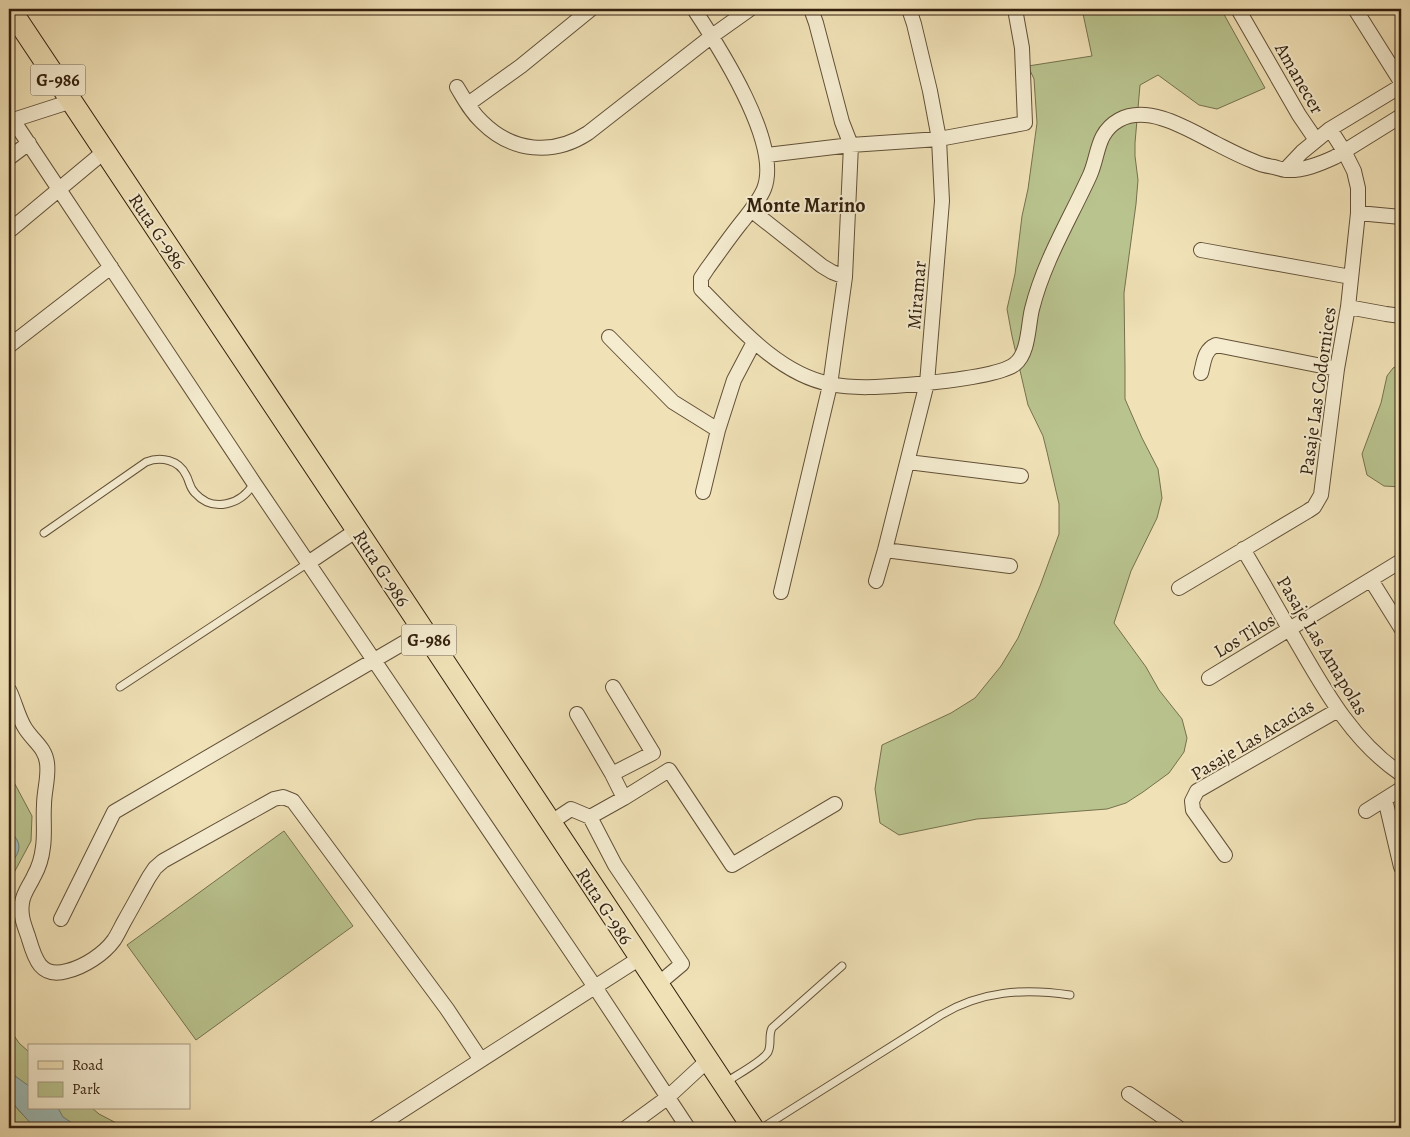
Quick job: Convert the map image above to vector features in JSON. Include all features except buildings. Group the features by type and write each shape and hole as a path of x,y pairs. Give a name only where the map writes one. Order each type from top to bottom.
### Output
{"main road":[{"name":"Ruta G-986","path":"10,9 753,1128"}],"street":[{"path":"468,104 521,66 591,9"},
{"path":"694,9 738,82 764,143 768,172 765,188 707,269 702,278 701,289 754,342 794,372 815,381 830,384 875,387 927,383 985,375 1006,370 1018,361 1024,350 1038,288 1050,258 1091,173 1099,142 1107,129 1119,120 1142,115 1159,118 1186,128 1256,163 1285,170 1312,166 1335,157 1401,116"},
{"path":"457,87 482,123 499,136 521,145 537,148 568,144 588,132 750,9"},
{"path":"781,592 830,384 845,277 851,145 842,122 811,9"},
{"name":"Miramar","path":"876,580 927,383 942,201 938,139 930,91 909,9"},
{"path":"767,155 851,145 938,139 1025,123 1022,48 1015,9"},
{"name":"Amanecer","path":"1238,9 1299,115 1316,140"},
{"path":"1355,9 1401,82"},
{"path":"1285,170 1330,129 1401,86"},
{"path":"72,101 13,120 308,564 595,987 688,1128"},
{"name":"Pasaje Las Codornices","path":"1179,588 1308,511 1318,501 1322,488 1337,369 1348,307 1359,196 1357,180 1350,162 1330,129"},
{"path":"9,158 29,143"},
{"path":"9,231 105,151"},
{"path":"751,210 822,266 845,277"},
{"path":"1358,213 1401,217"},
{"path":"1201,250 1351,277"},
{"path":"9,346 111,267"},
{"path":"1348,307 1401,316"},
{"path":"609,337 673,402 718,430"},
{"path":"703,492 718,430 734,380 754,342"},
{"path":"1201,373 1207,352 1216,345 1337,369"},
{"path":"908,462 1021,476"},
{"path":"308,564 357,530"},
{"name":"Pasaje Las Amapolas","path":"1243,549 1317,678 1338,710 1370,749 1401,774"},
{"path":"885,550 1010,566"},
{"name":"Los Tilos","path":"1210,678 1401,561"},
{"path":"1371,580 1401,628"},
{"path":"60,919 114,812 424,631"},
{"path":"612,774 653,753 613,687"},
{"path":"9,690 22,722 30,736 41,747 48,765 44,804 43,846 39,864 24,894 21,910 33,956 44,969 56,973 69,971 99,954 113,941 149,877 163,861 274,799 283,797 293,801 447,1009 481,1060"},
{"name":"Pasaje Las Acacias","path":"1225,855 1193,810 1192,801 1197,791 1338,710"},
{"path":"576,714 624,798"},
{"path":"590,817 669,770 732,865 835,804"},
{"path":"1366,811 1401,789"},
{"path":"1385,799 1401,867"},
{"path":"550,823 571,809 590,817 615,865 682,964 657,985"},
{"path":"375,1128 640,958"},
{"path":"626,1128 667,1098 708,1060"},
{"path":"1128,1094 1179,1128"}],"lane":[{"path":"44,533 153,459 167,459 180,466 185,472 194,492 205,501 211,503 225,504 239,500 254,483"},
{"path":"120,687 308,564"},
{"path":"723,1084 765,1056 770,1048 769,1037 772,1028 842,966"},
{"path":"762,1128 961,1004 984,997 1019,992 1053,992 1070,995"}],"green space":[{"path":"1082,9 1221,9 1265,88 1217,109 1199,105 1158,75 1140,85 1135,143 1138,180 1124,293 1125,399 1158,469 1162,498 1157,518 1131,571 1114,623 1146,667 1159,690 1182,719 1187,738 1184,752 1169,773 1126,803 1107,809 977,819 899,835 880,823 875,789 882,745 951,713 975,698 1001,666 1018,638 1059,534 1059,504 1047,452 1043,436 1028,405 1007,309 1015,274 1037,123 1034,79 1028,66 1092,56"},
{"path":"1401,364 1401,487 1384,486 1367,475 1362,454 1381,403 1387,376 1393,368"},
{"path":"9,773 32,816 31,841 9,882"},
{"path":"284,831 353,926 196,1040 127,945"},
{"path":"9,1028 19,1043 28,1051 28,1098 9,1079"},
{"path":"9,1099 22,1114 51,1128 9,1128"},
{"path":"41,1110 94,1110 126,1128 61,1128"}],"water":[{"path":"9,816 11,823 10,831 17,840 19,848 9,865"},
{"path":"9,1067 15,1076 28,1085 28,1110 59,1110 63,1117 80,1128 33,1126 9,1099"}],"district":[{"name":"Monte Marino","path":"806,205"}]}
